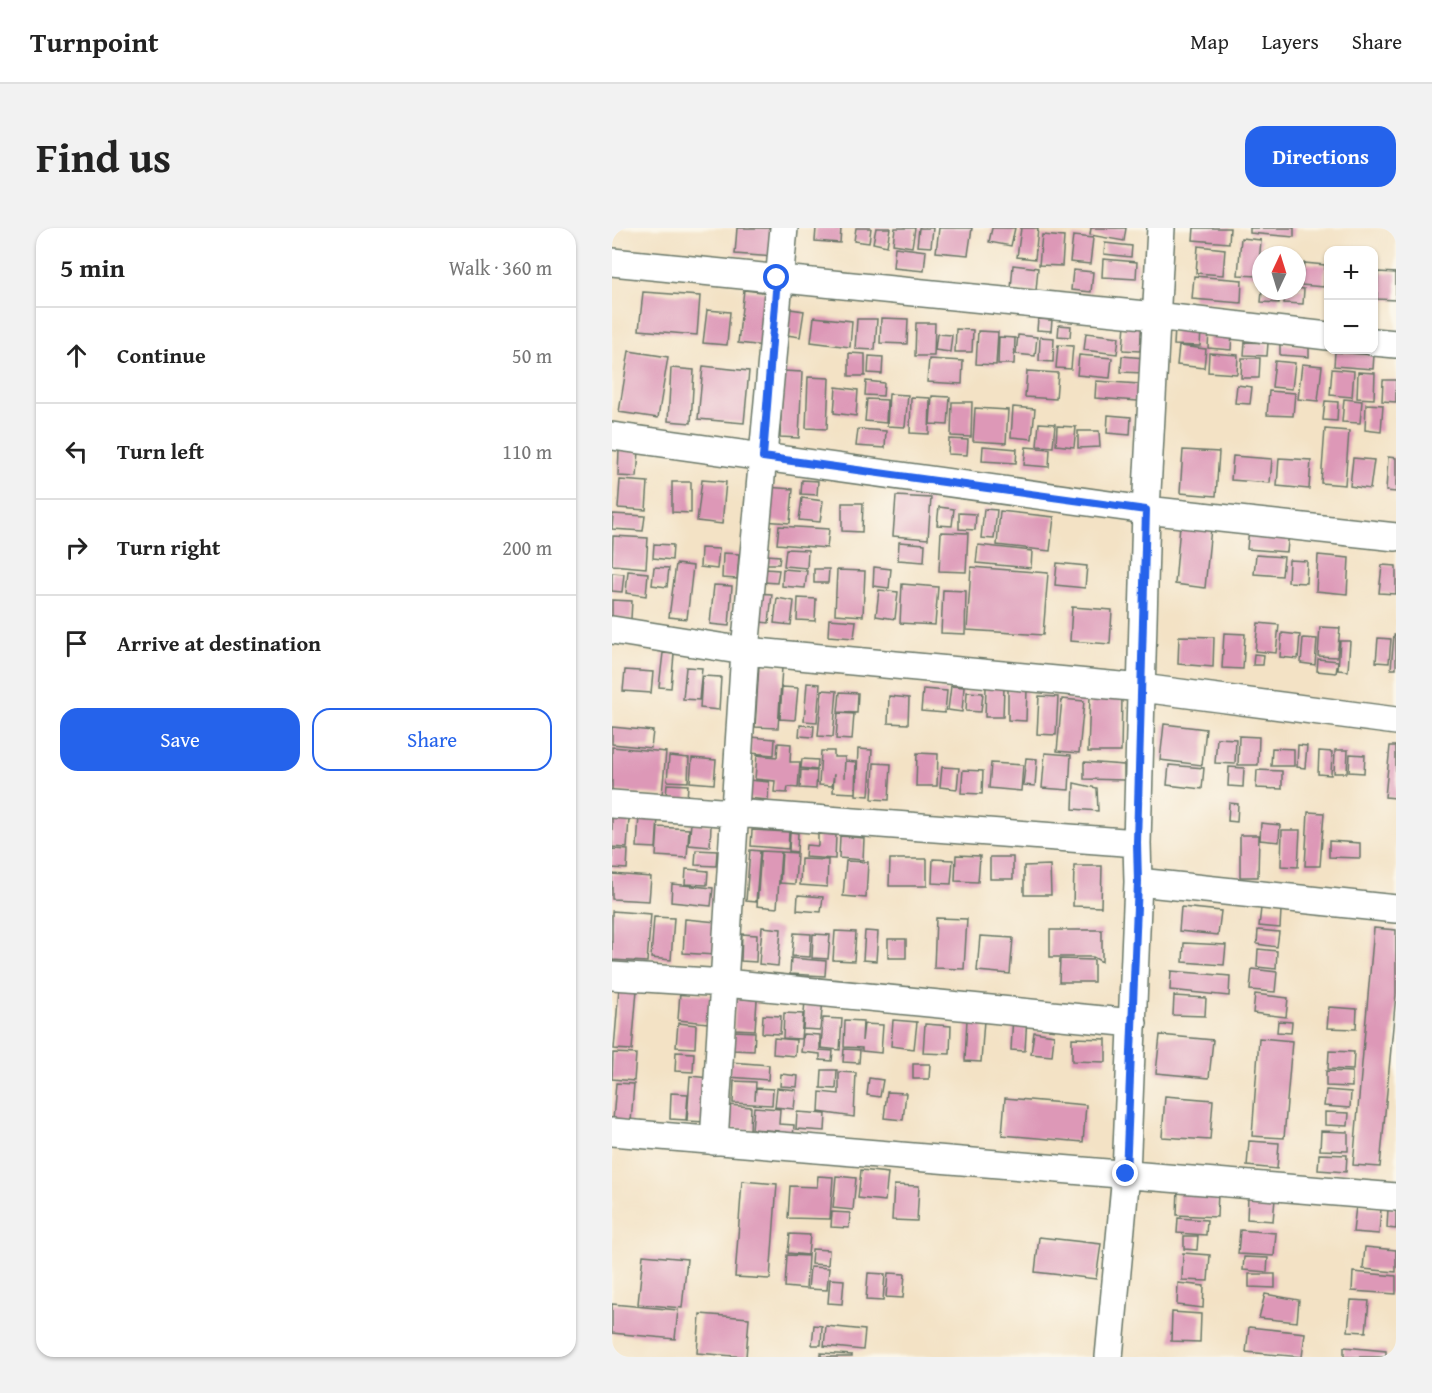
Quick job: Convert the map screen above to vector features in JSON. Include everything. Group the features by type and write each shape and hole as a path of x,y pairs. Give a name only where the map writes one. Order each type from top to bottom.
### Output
{"street":[{"path":"714,1141 745,651 783,228"},
{"path":"1109,1357 1126,1174 1133,1023 1146,510 1161,228"},
{"path":"612,262 1155,316 1324,335"},
{"path":"1378,342 1396,344"},
{"path":"612,436 1146,510 1396,537"},
{"path":"612,630 745,651 1142,688 1396,721"},
{"path":"612,804 1137,843"},
{"path":"1138,882 1396,909"},
{"path":"612,976 725,983 1133,1023"},
{"path":"612,1132 1396,1197"}],"building":[{"path":"737,228 777,228 774,257 735,254"},
{"path":"816,228 841,228 840,243 815,241"},
{"path":"856,228 871,228 869,243 854,241"},
{"path":"876,228 890,228 887,246 873,243"},
{"path":"895,228 915,228 912,247 893,244"},
{"path":"919,228 933,228 931,247 917,246"},
{"path":"939,228 972,228 968,255 936,252"},
{"path":"992,228 1015,228 1011,246 989,242"},
{"path":"1021,228 1038,228 1035,259 1017,257"},
{"path":"1091,228 1126,228 1124,241 1090,235"},
{"path":"1194,228 1230,228 1229,243 1193,240"},
{"path":"1250,228 1294,228 1294,237 1250,233"},
{"path":"1042,235 1064,237 1062,266 1039,265"},
{"path":"1073,236 1093,238 1090,264 1070,262"},
{"path":"1241,238 1261,240 1260,246 1252,246 1252,276 1238,275"},
{"path":"1105,243 1132,246 1131,257 1104,254"},
{"path":"1198,246 1225,249 1223,275 1196,273"},
{"path":"895,247 926,251 924,271 893,268"},
{"path":"1103,259 1137,262 1136,279 1102,277"},
{"path":"1306,263 1324,265 1324,287 1306,285"},
{"path":"1013,265 1038,268 1036,291 1011,289"},
{"path":"1073,270 1093,272 1091,292 1071,290"},
{"path":"1378,272 1396,273 1396,300 1378,299"},
{"path":"1194,276 1242,280 1241,303 1192,299"},
{"path":"744,290 770,293 765,346 738,343"},
{"path":"643,292 700,296 697,335 639,330"},
{"path":"1261,300 1279,300 1279,303 1261,302"},
{"path":"1284,300 1303,300 1303,304 1284,303"},
{"path":"783,308 804,311 800,337 780,334"},
{"path":"707,310 730,312 727,345 703,343"},
{"path":"814,317 852,321 850,347 811,342"},
{"path":"881,318 908,319 907,344 880,343"},
{"path":"857,319 877,319 875,350 855,349"},
{"path":"1038,319 1052,320 1051,331 1037,330"},
{"path":"916,323 935,323 934,356 915,356"},
{"path":"1125,324 1142,325 1140,351 1123,350"},
{"path":"1059,325 1071,326 1070,337 1058,336"},
{"path":"1175,328 1201,330 1200,346 1174,345"},
{"path":"956,329 973,330 972,352 955,352"},
{"path":"1209,330 1232,331 1231,350 1208,348"},
{"path":"978,331 998,332 996,365 976,364"},
{"path":"1086,333 1119,337 1117,354 1084,350"},
{"path":"937,334 952,335 950,352 935,350"},
{"path":"1018,335 1037,337 1035,356 1016,354"},
{"path":"999,337 1015,338 1014,364 998,364"},
{"path":"1040,337 1054,338 1053,362 1039,361"},
{"path":"1245,342 1268,343 1267,356 1244,355"},
{"path":"1280,344 1309,346 1309,357 1280,355"},
{"path":"1058,345 1073,346 1071,369 1056,368"},
{"path":"1179,346 1206,349 1204,368 1177,365"},
{"path":"629,351 668,357 658,418 619,412"},
{"path":"849,353 865,354 865,376 849,376"},
{"path":"1209,353 1238,355 1237,374 1208,372"},
{"path":"1335,354 1374,355 1373,369 1334,366"},
{"path":"1079,355 1112,358 1110,378 1077,375"},
{"path":"869,356 883,357 882,374 868,373"},
{"path":"1122,356 1145,358 1144,373 1121,372"},
{"path":"1242,358 1260,358 1259,378 1241,378"},
{"path":"929,359 963,361 962,384 927,382"},
{"path":"1275,361 1295,363 1292,389 1272,387"},
{"path":"1302,364 1322,366 1318,401 1298,399"},
{"path":"703,366 749,371 744,423 698,419"},
{"path":"671,368 694,370 691,423 668,421"},
{"path":"1332,369 1354,371 1352,397 1330,395"},
{"path":"783,371 802,372 799,438 780,437"},
{"path":"1027,371 1058,373 1056,399 1025,397"},
{"path":"1358,372 1375,373 1374,399 1357,398"},
{"path":"808,377 829,378 827,429 806,428"},
{"path":"1383,380 1396,380 1396,402 1382,401"},
{"path":"866,381 884,383 883,396 865,395"},
{"path":"1096,381 1139,384 1138,401 1095,398"},
{"path":"1237,385 1252,387 1250,404 1235,403"},
{"path":"836,387 858,390 856,416 834,413"},
{"path":"1269,391 1295,393 1293,416 1267,415"},
{"path":"889,394 908,395 905,427 887,426"},
{"path":"932,396 950,397 948,425 930,424"},
{"path":"911,397 930,398 929,434 910,433"},
{"path":"867,399 887,400 886,423 865,421"},
{"path":"1344,399 1362,401 1360,423 1342,422"},
{"path":"1325,401 1338,402 1337,421 1323,420"},
{"path":"952,402 972,402 971,437 951,436"},
{"path":"1366,404 1383,405 1381,432 1365,430"},
{"path":"1013,407 1035,409 1032,439 1011,437"},
{"path":"975,408 1008,410 1006,443 973,441"},
{"path":"1108,415 1131,417 1130,435 1107,433"},
{"path":"1039,423 1055,424 1053,447 1037,446"},
{"path":"1057,426 1076,427 1074,447 1056,445"},
{"path":"858,429 886,431 885,448 856,446"},
{"path":"1325,429 1349,431 1345,485 1321,483"},
{"path":"1078,431 1099,431 1100,447 1078,448"},
{"path":"949,439 968,440 967,455 948,454"},
{"path":"983,446 1017,449 1016,463 982,461"},
{"path":"1026,447 1050,449 1049,467 1024,465"},
{"path":"619,450 639,451 637,477 618,476"},
{"path":"1183,450 1219,452 1216,496 1180,493"},
{"path":"1233,456 1272,459 1270,483 1231,480"},
{"path":"1388,457 1396,458 1396,492 1386,491"},
{"path":"1279,458 1311,460 1309,489 1277,486"},
{"path":"1353,458 1374,460 1370,489 1350,486"},
{"path":"620,480 648,482 646,510 618,508"},
{"path":"702,480 726,482 722,524 697,521"},
{"path":"802,480 818,481 817,495 801,494"},
{"path":"672,482 691,482 691,513 672,512"},
{"path":"766,487 793,489 790,523 763,521"},
{"path":"896,496 931,498 928,539 893,536"},
{"path":"802,498 823,501 820,522 799,520"},
{"path":"842,503 863,503 862,532 842,531"},
{"path":"939,507 954,509 952,526 937,525"},
{"path":"984,509 997,510 994,539 981,538"},
{"path":"1000,511 1054,517 1050,551 997,545"},
{"path":"959,513 976,514 975,530 959,529"},
{"path":"613,514 645,516 643,531 612,529"},
{"path":"1180,525 1211,528 1205,588 1175,584"},
{"path":"779,526 829,529 827,548 777,544"},
{"path":"1249,528 1289,531 1287,552 1247,549"},
{"path":"941,532 968,533 966,572 939,571"},
{"path":"613,536 648,538 646,568 612,565"},
{"path":"899,542 925,544 924,562 898,560"},
{"path":"654,544 673,545 672,560 653,558"},
{"path":"978,545 1032,551 1031,568 976,563"},
{"path":"701,548 719,549 717,569 700,567"},
{"path":"786,549 808,550 807,568 784,566"},
{"path":"723,553 739,554 737,579 722,578"},
{"path":"766,555 780,556 779,564 766,564"},
{"path":"1256,555 1284,557 1282,576 1254,574"},
{"path":"1318,555 1349,558 1347,594 1316,591"},
{"path":"1289,560 1307,561 1306,583 1288,582"},
{"path":"1057,563 1087,566 1085,588 1055,585"},
{"path":"676,564 693,566 687,619 669,617"},
{"path":"1382,565 1396,566 1396,594 1379,593"},
{"path":"654,567 669,568 667,587 652,585"},
{"path":"874,567 891,569 889,588 873,586"},
{"path":"971,567 1048,573 1043,635 967,630"},
{"path":"765,569 779,570 777,583 764,582"},
{"path":"783,569 807,571 805,588 782,586"},
{"path":"814,569 829,569 828,583 814,583"},
{"path":"837,570 865,571 863,616 835,614"},
{"path":"628,571 648,573 646,596 626,593"},
{"path":"612,573 624,574 622,592 612,591"},
{"path":"902,584 938,587 935,625 900,623"},
{"path":"714,585 732,586 729,626 710,624"},
{"path":"879,590 898,592 895,619 876,616"},
{"path":"943,590 966,591 965,634 941,633"},
{"path":"754,593 772,594 769,623 752,621"},
{"path":"777,598 794,601 791,625 774,623"},
{"path":"798,598 816,599 815,621 797,620"},
{"path":"612,600 632,601 631,619 612,617"},
{"path":"1072,607 1112,610 1110,644 1070,641"},
{"path":"829,619 856,621 854,638 828,636"},
{"path":"1258,623 1279,625 1276,653 1255,651"},
{"path":"1320,627 1340,628 1337,657 1318,656"},
{"path":"1224,633 1245,634 1243,669 1222,668"},
{"path":"1282,633 1300,635 1298,659 1280,657"},
{"path":"1394,635 1396,635 1396,669 1391,669"},
{"path":"1179,636 1214,637 1213,667 1178,664"},
{"path":"1303,638 1317,639 1315,665 1301,663"},
{"path":"1378,638 1391,639 1389,663 1376,662"},
{"path":"1340,641 1350,641 1348,671 1338,670"},
{"path":"663,653 674,654 671,688 659,687"},
{"path":"1254,654 1264,655 1263,665 1253,665"},
{"path":"1318,659 1338,661 1336,673 1317,671"},
{"path":"759,665 782,667 778,728 755,727"},
{"path":"686,667 702,668 699,700 683,699"},
{"path":"625,670 653,672 651,693 623,691"},
{"path":"702,676 721,677 719,710 700,708"},
{"path":"807,683 820,684 817,722 804,721"},
{"path":"951,686 964,687 962,712 948,710"},
{"path":"782,687 798,688 795,720 780,719"},
{"path":"986,687 1004,687 1003,717 985,717"},
{"path":"923,689 947,691 945,713 921,711"},
{"path":"1008,689 1027,689 1026,721 1008,720"},
{"path":"822,690 837,691 833,737 818,736"},
{"path":"840,692 858,693 857,713 838,712"},
{"path":"967,692 983,693 981,712 966,711"},
{"path":"1090,695 1122,696 1121,752 1088,752"},
{"path":"889,696 909,698 908,724 888,723"},
{"path":"1039,696 1058,697 1056,735 1037,734"},
{"path":"1062,699 1084,701 1079,753 1057,751"},
{"path":"838,713 854,714 852,740 836,739"},
{"path":"1164,724 1206,729 1202,765 1160,760"},
{"path":"800,725 814,726 813,737 799,736"},
{"path":"612,727 653,731 651,748 612,744"},
{"path":"1239,736 1259,737 1258,765 1238,765"},
{"path":"751,737 775,739 774,755 750,753"},
{"path":"1217,738 1236,739 1235,764 1215,763"},
{"path":"778,743 791,744 790,762 800,762 798,788 788,787 787,793 774,792 775,781 755,779 757,755 777,757"},
{"path":"1298,745 1307,746 1305,768 1297,767"},
{"path":"1390,746 1396,746 1396,798 1385,797"},
{"path":"612,747 666,752 662,795 612,791"},
{"path":"1272,748 1294,749 1294,766 1271,766"},
{"path":"858,749 872,750 869,796 856,795"},
{"path":"1335,750 1348,750 1347,773 1334,773"},
{"path":"821,751 834,751 834,757 845,757 844,778 845,761 856,762 855,793 833,792 834,774 832,786 819,785"},
{"path":"1319,751 1332,752 1331,775 1318,774"},
{"path":"917,753 938,754 937,786 916,786"},
{"path":"1045,753 1071,755 1069,790 1042,788"},
{"path":"1350,754 1365,755 1364,773 1349,772"},
{"path":"669,756 689,758 688,782 667,781"},
{"path":"692,758 716,760 714,784 690,782"},
{"path":"1026,758 1037,759 1035,786 1023,785"},
{"path":"802,759 818,760 817,770 801,768"},
{"path":"1084,762 1124,765 1124,780 1084,779"},
{"path":"874,763 891,764 889,800 872,799"},
{"path":"991,763 1023,765 1021,791 989,788"},
{"path":"1169,765 1204,768 1202,789 1167,785"},
{"path":"942,767 959,768 957,789 940,787"},
{"path":"1229,767 1244,768 1243,787 1228,786"},
{"path":"801,770 817,771 816,789 800,788"},
{"path":"963,770 983,771 982,794 961,793"},
{"path":"1257,770 1282,771 1282,789 1256,788"},
{"path":"748,780 769,782 768,800 746,798"},
{"path":"1074,783 1097,788 1098,811 1073,809"},
{"path":"667,784 688,785 687,800 666,798"},
{"path":"1229,803 1238,804 1237,822 1228,821"},
{"path":"1308,812 1324,813 1320,866 1305,866"},
{"path":"639,815 658,816 656,848 637,847"},
{"path":"612,817 629,819 627,848 612,847"},
{"path":"691,823 711,825 710,847 689,845"},
{"path":"1261,823 1280,825 1279,842 1260,840"},
{"path":"658,827 689,829 687,858 656,856"},
{"path":"752,830 789,832 788,849 751,846"},
{"path":"1282,830 1300,830 1298,867 1281,866"},
{"path":"790,832 798,833 797,852 789,851"},
{"path":"818,834 836,835 835,859 805,857 806,845 818,846"},
{"path":"1240,835 1259,835 1258,877 1240,877"},
{"path":"840,836 864,838 863,860 839,858"},
{"path":"1329,841 1360,843 1360,858 1329,857"},
{"path":"612,849 628,850 627,869 612,868"},
{"path":"696,850 717,851 716,866 695,865"},
{"path":"750,850 760,851 756,902 746,901"},
{"path":"761,851 781,852 777,908 757,906"},
{"path":"782,852 797,853 795,884 780,883"},
{"path":"956,855 980,856 978,882 955,881"},
{"path":"990,857 1013,857 1013,879 990,879"},
{"path":"801,859 828,860 827,887 800,885"},
{"path":"890,859 927,859 927,886 889,886"},
{"path":"933,859 953,860 951,884 932,883"},
{"path":"846,861 868,862 866,898 843,896"},
{"path":"1050,865 1051,895 1024,895 1024,866"},
{"path":"1074,866 1102,866 1101,907 1073,906"},
{"path":"686,869 708,871 707,885 685,884"},
{"path":"612,874 651,877 649,901 612,899"},
{"path":"672,884 713,888 711,906 671,902"},
{"path":"798,895 823,897 821,912 797,910"},
{"path":"1181,907 1221,911 1218,935 1179,931"},
{"path":"1261,908 1281,910 1280,928 1259,926"},
{"path":"612,911 651,914 647,962 612,960"},
{"path":"654,917 674,918 671,960 651,958"},
{"path":"936,918 967,919 964,969 934,968"},
{"path":"685,919 717,922 715,955 683,953"},
{"path":"762,927 781,929 778,966 759,964"},
{"path":"1374,928 1396,930 1396,994 1380,1167 1353,1165"},
{"path":"1050,930 1102,930 1102,962 1093,957 1050,957"},
{"path":"1258,930 1279,932 1277,947 1257,944"},
{"path":"835,931 856,932 854,961 833,960"},
{"path":"865,931 878,932 876,961 863,960"},
{"path":"794,933 811,934 810,957 792,956"},
{"path":"742,934 757,935 756,962 741,961"},
{"path":"813,934 830,935 828,959 812,958"},
{"path":"980,936 1013,938 1010,974 977,971"},
{"path":"888,939 906,939 906,958 888,958"},
{"path":"1184,943 1226,945 1224,965 1183,962"},
{"path":"1258,949 1277,951 1276,969 1257,967"},
{"path":"791,958 826,961 825,976 790,974"},
{"path":"1060,959 1094,960 1094,982 1059,982"},
{"path":"1252,969 1277,972 1275,992 1250,990"},
{"path":"1171,971 1230,976 1229,996 1170,990"},
{"path":"619,988 637,990 632,1050 614,1049"},
{"path":"680,992 711,995 708,1023 678,1020"},
{"path":"1255,994 1288,998 1286,1017 1253,1013"},
{"path":"1174,996 1206,998 1205,1016 1173,1015"},
{"path":"735,998 757,1000 755,1030 734,1029"},
{"path":"805,999 823,1000 820,1030 803,1029"},
{"path":"1329,1007 1357,1009 1356,1029 1327,1028"},
{"path":"784,1013 803,1014 801,1039 783,1038"},
{"path":"763,1015 781,1016 780,1034 762,1033"},
{"path":"1013,1015 1027,1016 1025,1051 1011,1050"},
{"path":"823,1018 842,1019 840,1050 821,1048"},
{"path":"967,1018 984,1020 981,1062 965,1061"},
{"path":"845,1020 863,1021 862,1041 864,1024 883,1025 881,1053 862,1051 862,1048 844,1047"},
{"path":"893,1020 917,1022 914,1049 891,1046"},
{"path":"1278,1021 1292,1022 1291,1033 1277,1032"},
{"path":"678,1023 696,1025 695,1048 676,1047"},
{"path":"925,1024 951,1026 950,1054 923,1053"},
{"path":"734,1031 755,1032 754,1051 733,1050"},
{"path":"1034,1032 1054,1035 1052,1056 1031,1054"},
{"path":"803,1034 820,1035 820,1050 833,1051 832,1061 820,1060 820,1054 801,1052"},
{"path":"1160,1035 1213,1040 1209,1078 1156,1073"},
{"path":"774,1038 796,1040 795,1056 773,1054"},
{"path":"1072,1038 1106,1039 1106,1062 1072,1061"},
{"path":"1259,1038 1292,1041 1284,1138 1252,1136"},
{"path":"844,1049 860,1050 859,1063 843,1062"},
{"path":"1329,1051 1354,1052 1353,1070 1328,1069"},
{"path":"676,1052 694,1053 693,1072 675,1071"},
{"path":"613,1053 636,1054 634,1081 612,1079"},
{"path":"730,1062 769,1065 768,1080 729,1077"},
{"path":"913,1064 930,1064 929,1079 913,1079"},
{"path":"822,1070 837,1070 836,1089 821,1088"},
{"path":"1326,1071 1352,1072 1352,1087 1326,1086"},
{"path":"839,1072 856,1073 854,1117 819,1112 820,1092 839,1094"},
{"path":"781,1074 798,1076 797,1087 780,1086"},
{"path":"690,1076 709,1078 706,1122 687,1121"},
{"path":"869,1078 883,1080 880,1097 867,1095"},
{"path":"734,1081 756,1082 755,1100 756,1088 773,1089 772,1105 733,1103"},
{"path":"616,1083 634,1084 631,1122 613,1121"},
{"path":"777,1088 796,1090 794,1109 775,1107"},
{"path":"1326,1090 1351,1092 1350,1108 1324,1106"},
{"path":"887,1092 906,1093 903,1120 884,1118"},
{"path":"671,1093 688,1094 686,1120 670,1119"},
{"path":"1165,1096 1213,1100 1210,1140 1162,1137"},
{"path":"1005,1098 1086,1105 1083,1142 1002,1135"},
{"path":"728,1105 751,1107 750,1130 727,1128"},
{"path":"754,1107 780,1109 779,1124 794,1125 793,1139 778,1138 779,1131 752,1129"},
{"path":"797,1112 826,1114 825,1131 796,1129"},
{"path":"1325,1112 1349,1113 1348,1126 1325,1125"},
{"path":"1321,1131 1348,1132 1348,1151 1320,1150"},
{"path":"1249,1141 1279,1143 1277,1169 1247,1166"},
{"path":"1319,1154 1347,1155 1346,1172 1318,1170"},
{"path":"861,1170 888,1173 885,1201 858,1198"},
{"path":"818,1176 833,1177 830,1219 788,1218 790,1186 817,1187"},
{"path":"836,1176 856,1178 853,1210 833,1208"},
{"path":"742,1181 777,1184 770,1279 735,1277"},
{"path":"894,1185 919,1186 917,1221 892,1220"},
{"path":"1178,1188 1218,1190 1217,1217 1177,1215"},
{"path":"1248,1197 1275,1199 1273,1221 1247,1219"},
{"path":"1356,1206 1381,1209 1379,1234 1353,1232"},
{"path":"1388,1208 1396,1208 1396,1229 1387,1228"},
{"path":"832,1212 850,1213 849,1228 831,1227"},
{"path":"1178,1218 1207,1220 1206,1235 1177,1233"},
{"path":"1240,1230 1276,1233 1274,1256 1238,1254"},
{"path":"790,1234 810,1235 808,1255 788,1253"},
{"path":"1184,1236 1198,1236 1197,1250 1184,1249"},
{"path":"1039,1237 1101,1244 1096,1279 1035,1272"},
{"path":"1365,1247 1396,1250 1396,1272 1363,1269"},
{"path":"812,1249 829,1250 828,1265 811,1264"},
{"path":"1183,1253 1210,1255 1208,1281 1182,1280"},
{"path":"643,1255 687,1259 682,1308 638,1304"},
{"path":"787,1255 808,1256 806,1289 785,1287"},
{"path":"1244,1257 1268,1258 1267,1272 1243,1270"},
{"path":"810,1267 829,1268 827,1290 808,1289"},
{"path":"1353,1272 1396,1276 1396,1294 1352,1291"},
{"path":"868,1273 885,1274 883,1301 866,1300"},
{"path":"888,1273 905,1274 903,1298 886,1297"},
{"path":"1249,1274 1275,1274 1275,1288 1249,1287"},
{"path":"830,1279 844,1280 842,1304 828,1303"},
{"path":"1178,1283 1204,1286 1203,1308 1177,1305"},
{"path":"1265,1294 1299,1300 1297,1322 1259,1318"},
{"path":"1351,1300 1369,1301 1366,1332 1348,1331"},
{"path":"612,1304 678,1310 675,1339 612,1333"},
{"path":"1172,1312 1201,1314 1200,1342 1171,1341"},
{"path":"700,1314 749,1318 746,1357 697,1353"},
{"path":"814,1325 822,1326 821,1345 812,1345"},
{"path":"826,1326 865,1330 863,1350 824,1346"},
{"path":"1249,1327 1305,1333 1302,1357 1246,1352"},
{"path":"1344,1347 1386,1351 1386,1357 1344,1357"},
{"path":"821,1353 852,1355 852,1357 821,1357"}],"route":[{"path":"777,278 763,457 1146,510 1137,843 1138,882 1126,1174"}]}
